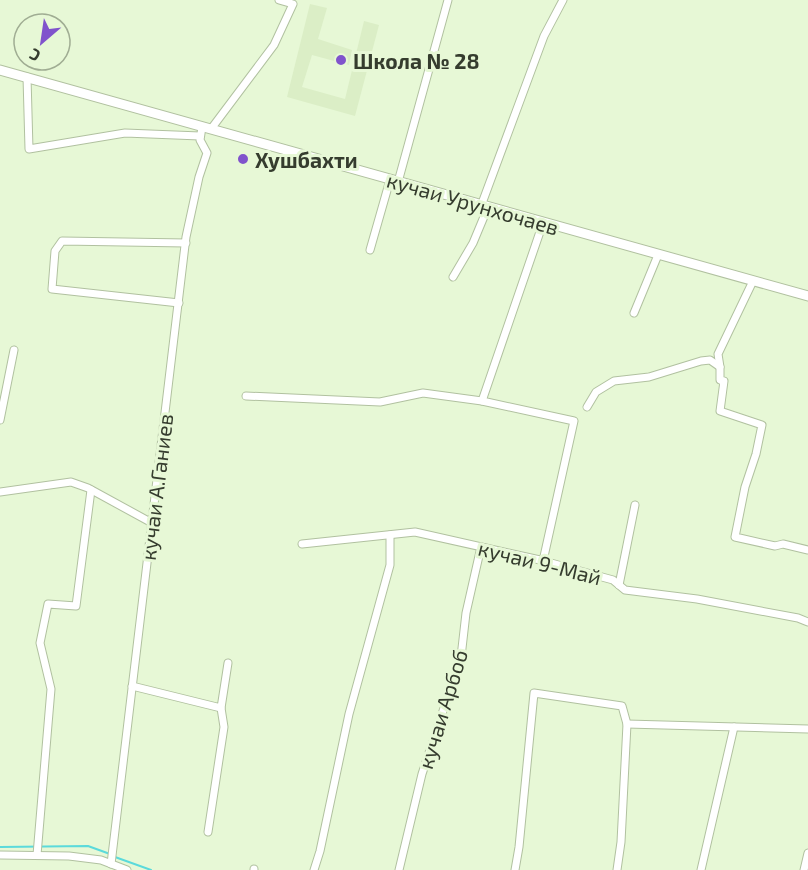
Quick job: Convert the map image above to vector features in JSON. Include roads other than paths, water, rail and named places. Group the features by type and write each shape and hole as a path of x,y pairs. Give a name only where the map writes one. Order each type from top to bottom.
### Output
{"street":[{"path":"27,77 28,149 125,133 204,131 274,45 294,2 279,0"},
{"path":"370,250 394,181 448,0"},
{"path":"453,277 473,243 544,36 563,0"},
{"name":"кучаи Урунхочаев","path":"0,70 204,131 394,181 808,296"},
{"name":"кучаи А.Ганиев","path":"111,858 186,243 199,177 207,153 200,140 204,131"},
{"path":"482,401 543,223"},
{"path":"179,303 52,290 55,251 62,240 186,243"},
{"path":"634,313 658,255"},
{"path":"753,281 718,354 720,380 724,381 720,411 762,425 756,454 745,487 735,537 775,546 783,544 808,550"},
{"path":"0,420 14,350"},
{"path":"587,406 596,392 614,381 649,377 701,361 710,360 720,367"},
{"path":"246,396 380,402 423,393 482,401 574,421 543,561"},
{"path":"0,492 71,482 91,490 152,523"},
{"path":"38,849 51,689 40,643 48,604 76,606 91,490"},
{"path":"619,585 635,505"},
{"name":"кучаи 9-Май","path":"302,544 415,532 543,561 613,580 625,590 697,599 798,618 808,622"},
{"path":"314,870 349,714 390,565 390,535"},
{"name":"кучаи Арбоб","path":"399,870 422,774 461,657 466,613 481,547"},
{"path":"208,832 224,727 220,708 228,663"},
{"path":"132,686 220,708"},
{"path":"515,870 534,693 622,706 627,724 621,842 617,870"},
{"path":"627,724 808,729"},
{"path":"701,870 734,727"},
{"path":"0,855 38,849 101,860 111,858 125,870"},
{"path":"804,870 808,853"}],"waterway":[{"path":"0,847 88,846 110,854"},
{"path":"115,857 151,870"}],"place":[{"name":"Школа № 28","path":"341,60"},
{"name":"Хушбахти","path":"243,159"}]}
